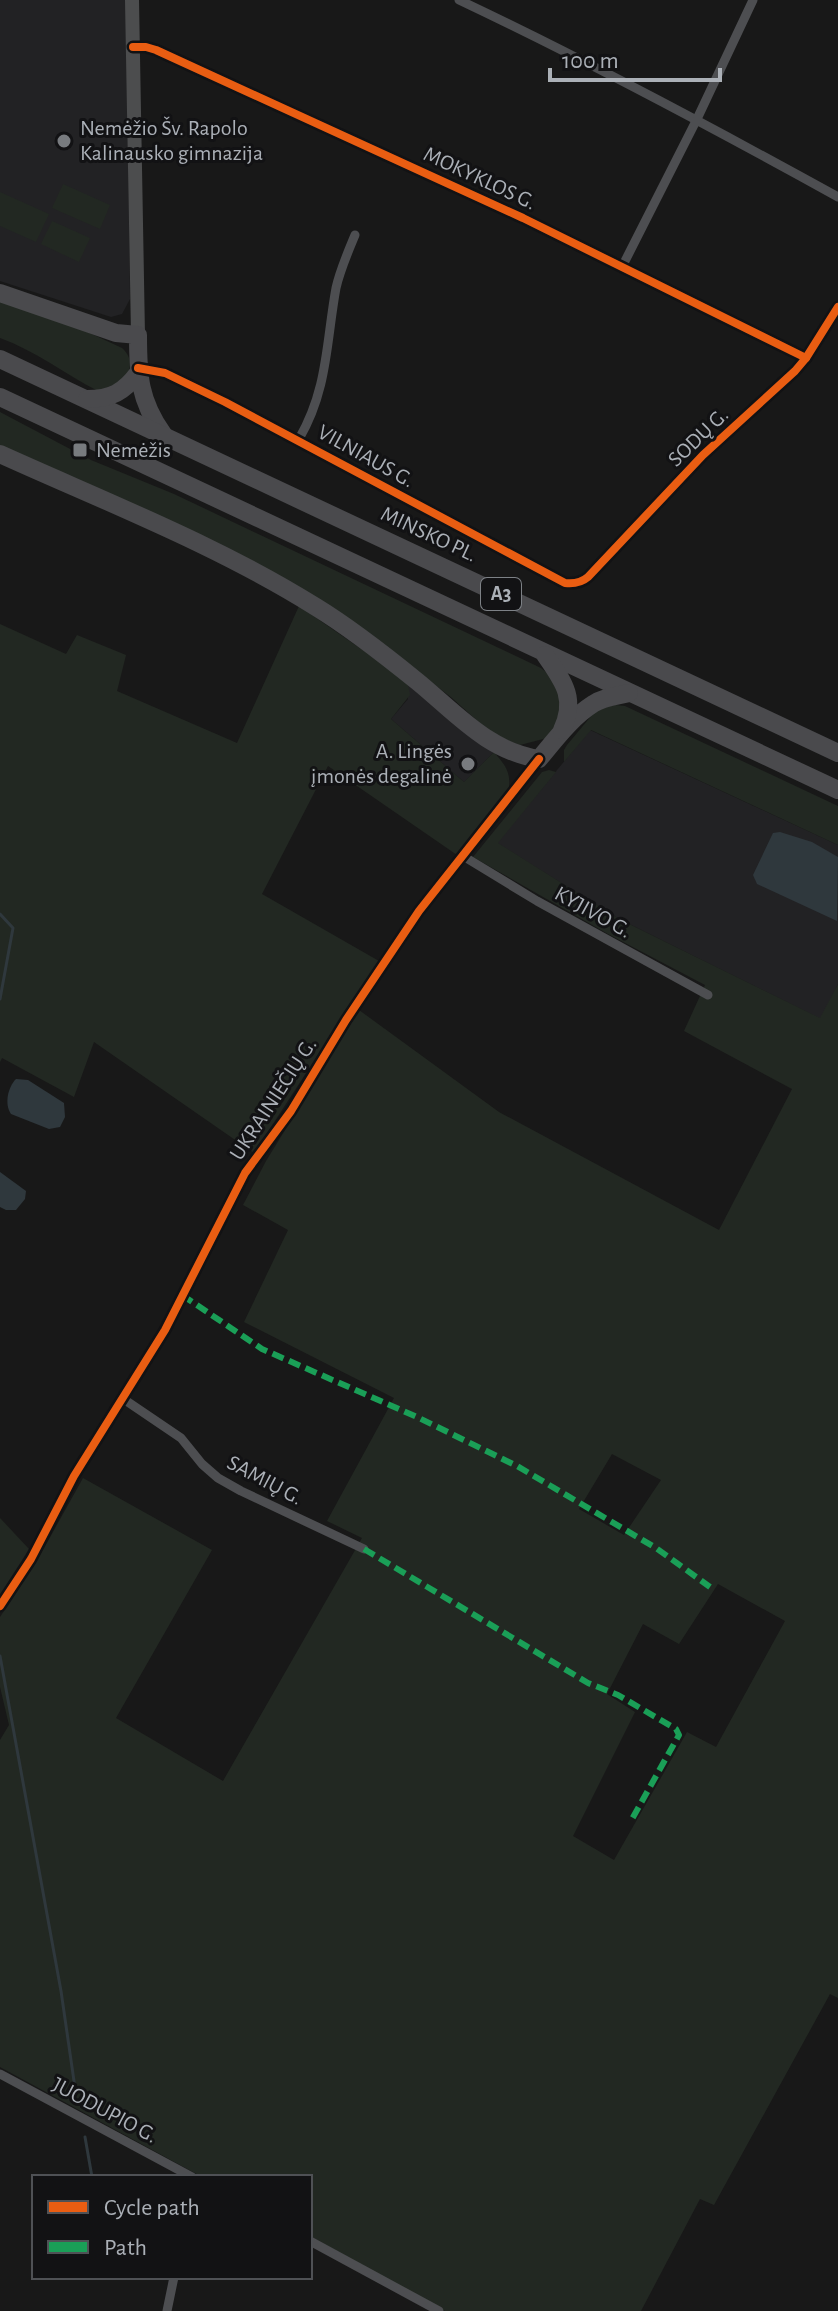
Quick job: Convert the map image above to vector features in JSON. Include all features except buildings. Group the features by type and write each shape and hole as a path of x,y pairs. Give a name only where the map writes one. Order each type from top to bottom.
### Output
{"highway":[{"path":"0,293 105,329 138,335 138,370 146,407 165,436"},
{"name":"MINSKO PL.","path":"0,359 838,753"},
{"path":"86,399 115,395 123,390 138,370"},
{"name":"A3","path":"0,397 838,790"},
{"path":"0,454 208,549 285,588 359,636 488,740 513,754 539,759 592,704 629,693"},
{"path":"542,652 568,693 569,711 558,736"}],"main road":[{"path":"132,0 138,335"}],"street":[{"path":"459,0 697,119 838,197"},
{"path":"622,267 753,0"},
{"name":"MOKYKLOS G.","path":"133,47 156,50 513,213 806,358"},
{"name":"VILNIAUS G.","path":"299,439 317,400 336,287 355,235"},
{"name":"SODŲ G.","path":"573,584 588,577 703,455 795,371 838,307"},
{"name":"VILNIAUS G.","path":"138,370 165,373 299,439 565,583 573,584"},
{"name":"UKRAINIEČIŲ G.","path":"0,1606 31,1559 74,1476 165,1330 245,1173 291,1111 346,1020 419,911 539,759"},
{"name":"KYJIVO G.","path":"463,856 537,901 708,995"},
{"name":"SAMIŲ G.","path":"122,1398 181,1438 218,1478 364,1549"},
{"name":"JUODUPIO G.","path":"0,2074 188,2175"},
{"path":"312,2242 439,2311"},
{"path":"167,2311 174,2279"}],"shaded area":[{"name":"Nemėžio Šv. Rapolo Kalinausko gimnazija","path":"0,0 126,0 130,299 122,314 111,317 0,281"},
{"path":"63,184 110,205 100,229 52,208"},
{"path":"0,192 49,214 36,242 0,226"},
{"path":"52,221 90,238 79,262 41,244"},
{"path":"0,301 79,328 122,348 129,359 128,379 98,391 0,338"},
{"path":"0,412 91,460 174,494 541,668 552,677 560,691 561,717 547,738 520,745 493,735 452,698 365,631 86,484 0,445"},
{"path":"299,606 403,678 410,695 391,719 464,782 494,752 508,772 509,788 457,855 328,766 262,894 379,961 254,1153 94,1042 74,1097 2,1058 0,1062 0,624 66,654 77,635 126,655 117,691 237,743"},
{"path":"408,685 494,752 464,782 391,719 408,699"},
{"path":"625,706 838,806 838,845 591,730 564,762 567,745 597,709"},
{"path":"590,730 838,845 838,984 821,1019 619,919 497,843"},
{"path":"542,772 556,772 498,843 619,919 820,1018 838,984 838,1998 830,1994 714,2205 700,2199 641,2311 445,2311 312,2237 312,2175 198,2175 0,2067 0,1740 9,1725 0,1687 0,1617 34,1566 83,1478 212,1550 116,1718 223,1781 362,1538 327,1521 394,1398 244,1322 288,1230 243,1205 266,1161 359,1010 499,1112 719,1230 792,1089 684,1031 705,985 473,857","holes":["612,1454 661,1480 624,1535 579,1509","718,1584 785,1621 716,1747 687,1732 614,1860 573,1836 635,1712 607,1694 643,1624 679,1644"]},
{"path":"780,832 812,842 838,857 837,921 757,884 753,875 773,833"},
{"path":"16,1079 28,1080 64,1103 65,1117 60,1127 49,1129 11,1114 8,1096"},
{"path":"0,1172 26,1191 25,1199 16,1210 0,1207"},
{"path":"0,1518 29,1549 0,1595"}],"waterway":[{"path":"0,914 13,928 0,999"},
{"path":"0,1656 61,1991 75,2088"},
{"path":"85,2137 92,2175"}],"marked path":[{"path":"182,1295 262,1349 417,1417 517,1466 656,1548 710,1587"},
{"path":"364,1549 588,1683 618,1695 676,1729 679,1735 632,1819"}],"cycle path":[{"path":"133,47 156,50 523,218 806,358"},
{"path":"138,368 165,373 225,402 565,583 574,583 588,577 703,455 795,371 838,307"},
{"path":"0,1606 31,1559 74,1476 165,1330 245,1173 291,1111 346,1020 419,911 539,759"}],"place":[{"name":"Nemėžio Šv. Rapolo Kalinausko gimnazija","path":"64,141"},
{"name":"Nemėžis","path":"80,450"},
{"name":"A. Lingės įmonės degalinė","path":"468,764"}]}
